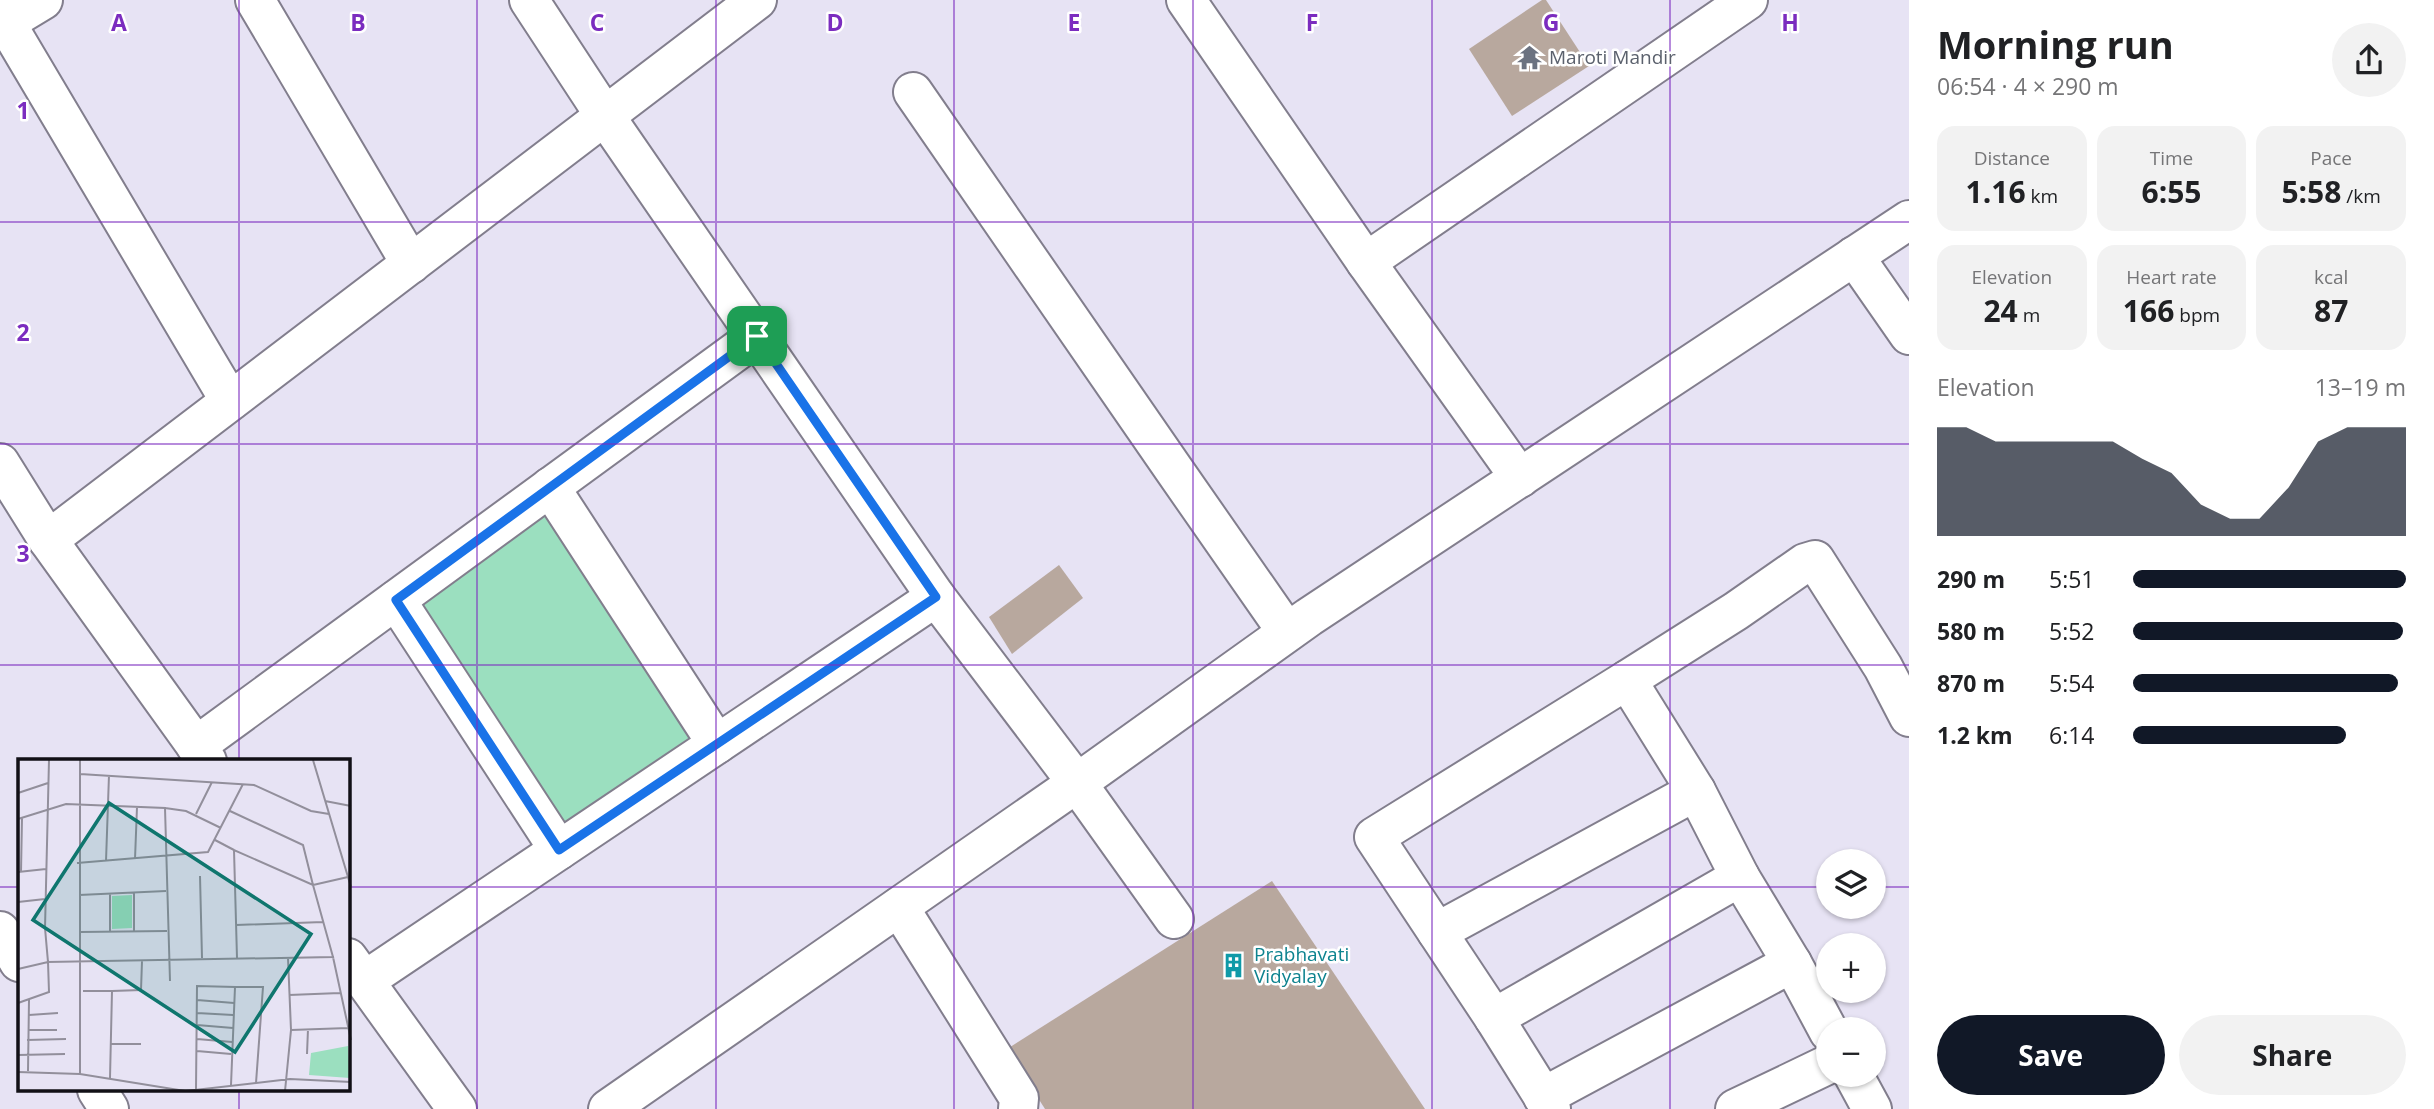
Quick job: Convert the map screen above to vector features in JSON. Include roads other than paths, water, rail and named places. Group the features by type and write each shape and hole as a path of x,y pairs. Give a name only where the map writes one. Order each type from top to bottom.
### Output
{"street":[{"path":"43,0 2,21 230,401"},
{"path":"255,0 411,264"},
{"path":"529,0 605,116 936,597 1077,783 1174,919"},
{"path":"48,540 757,0"},
{"path":"1186,0 1366,262 1520,478"},
{"path":"1366,262 1748,0"},
{"path":"913,92 1287,632"},
{"path":"608,1109 1077,783 1287,632 1909,220"},
{"path":"1854,257 1909,335"},
{"path":"0,463 48,540 201,753 396,600 757,336"},
{"path":"550,487 717,744"},
{"path":"1792,963 1547,1103 1374,837 1736,611 1805,563 1815,560 1884,667 1909,717"},
{"path":"457,1109 356,969 559,850 936,597"},
{"path":"396,600 559,850"},
{"path":"1627,680 1696,791 1740,877 1821,1017"},
{"path":"1437,932 1696,791"},
{"path":"1494,1018 1740,877"},
{"path":"899,907 1018,1098 1018,1109"},
{"path":"0,931 18,960"},
{"path":"1735,1109 1816,1070"},
{"path":"1860,1087 1872,1109"},
{"path":"98,1092 109,1109"}],"place":[{"name":"Maroti Mandir","path":"1529,57"},
{"name":"Prabhavati Vidyalay","path":"1234,965"}]}
